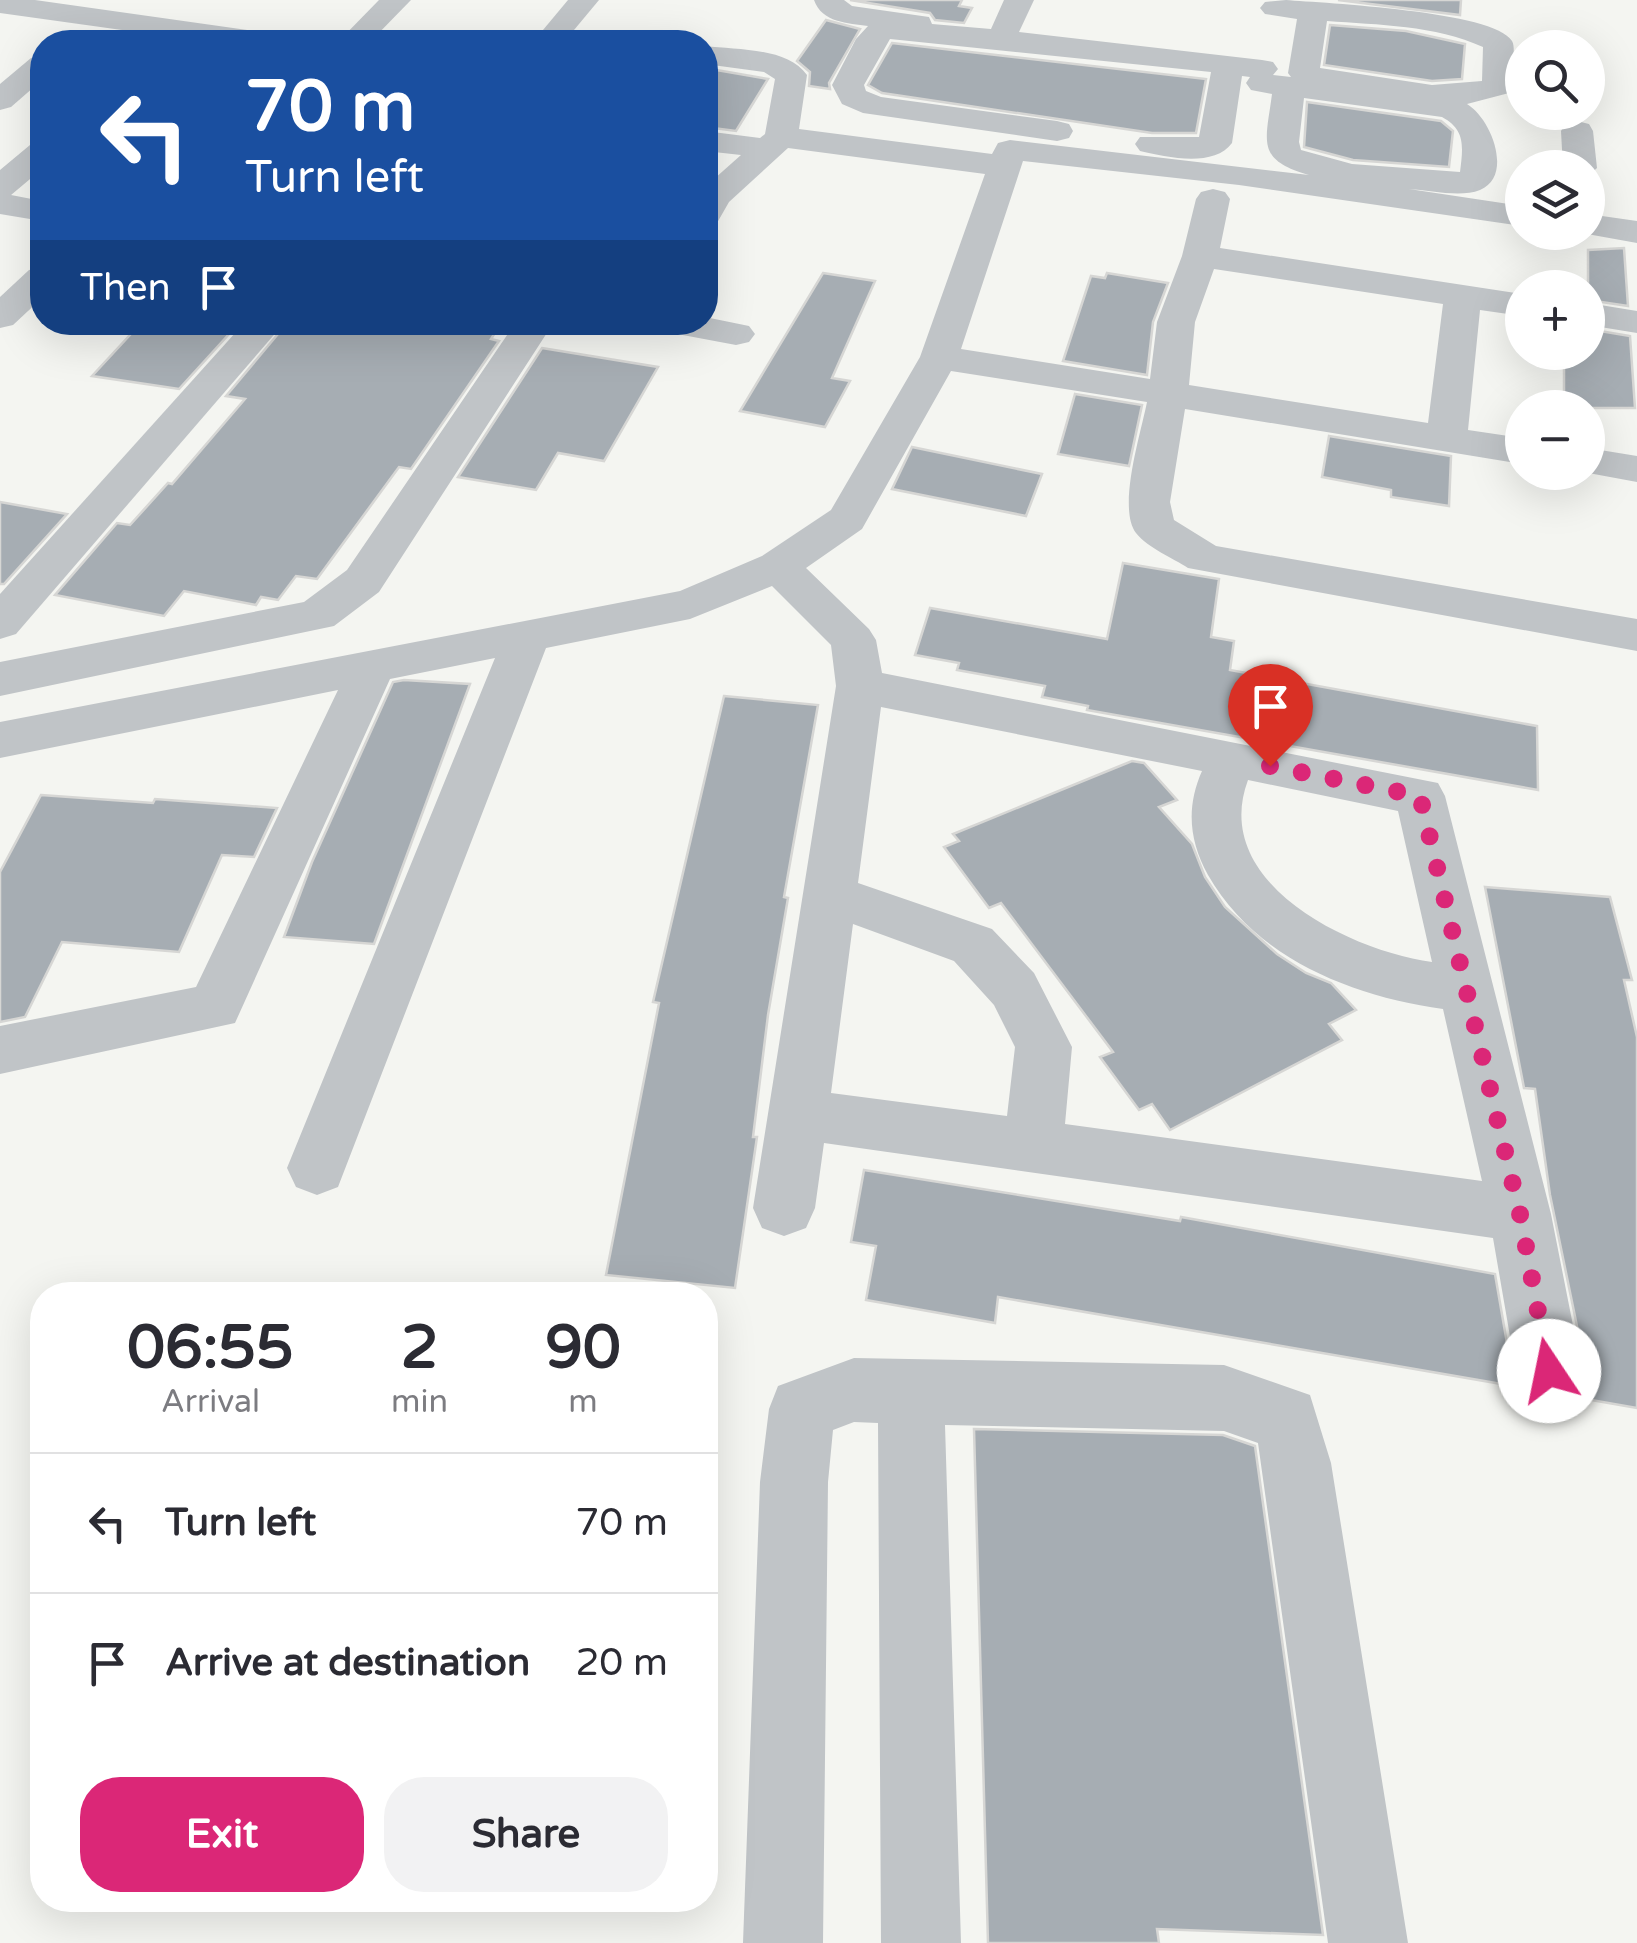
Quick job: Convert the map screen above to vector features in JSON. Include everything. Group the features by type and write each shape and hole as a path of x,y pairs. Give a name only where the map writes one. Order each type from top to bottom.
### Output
{"street":[{"path":"178,30 202,0"},
{"path":"365,30 396,0"},
{"path":"558,30 584,0"},
{"path":"828,0 830,6 845,14 940,26 972,24 978,12"},
{"path":"1001,38 1020,0"},
{"path":"4,3 155,30"},
{"path":"1228,65 1215,144 1197,149 874,106 853,97 848,85 871,39 883,29 1001,38 1228,65 1272,80 1451,108 1474,122 1480,138 1476,178 1467,183 1351,172 1302,163 1287,156 1272,80 1276,4 1474,18 1490,13"},
{"path":"1320,6 1481,32 1498,42 1498,86 1482,96 1429,94 1304,73 1320,6"},
{"path":"86,30 101,19"},
{"path":"1023,126 1055,45"},
{"path":"718,57 772,64 790,75 775,143 718,194"},
{"path":"0,100 30,75"},
{"path":"1254,117 1272,80"},
{"path":"1578,131 1579,150"},
{"path":"718,141 775,143 1005,166"},
{"path":"6,749 372,668 690,604 778,566 847,519 938,356 1010,150 1232,175 1505,214"},
{"path":"0,188 30,162"},
{"path":"1232,175 1176,322 1149,502 1154,527 1204,558 1637,634"},
{"path":"0,207 30,212"},
{"path":"1605,227 1637,232"},
{"path":"1200,256 1505,302"},
{"path":"0,317 30,289"},
{"path":"1447,439 1464,296"},
{"path":"1605,317 1637,322"},
{"path":"718,331 736,334"},
{"path":"0,624 255,335"},
{"path":"0,679 318,615 363,580 526,335"},
{"path":"938,356 1505,448"},
{"path":"1605,465 1637,470"},
{"path":"778,566 854,640 860,686 784,1208"},
{"path":"317,1168 527,637"},
{"path":"0,1050 215,1007 372,668"},
{"path":"860,686 1420,796 1520,1214 1549,1371"},
{"path":"1232,758 1216,800 1218,841 1244,887 1281,925 1332,956 1384,976 1466,990"},
{"path":"828,894 973,945 1014,989 1044,1046 1033,1146"},
{"path":"799,1114 1520,1214"},
{"path":"783,1943 794,1482 802,1409 854,1390 1224,1398 1286,1420 1300,1482 1368,1943"},
{"path":"910,1392 921,1943"}],"building":[{"path":"850,0 962,0 959,6 972,8 964,23 935,20 930,13"},
{"path":"1338,0 1461,0 1460,15"},
{"path":"826,20 860,29 829,83 830,89 809,86 810,72 797,61"},
{"path":"1330,25 1406,31 1465,44 1462,79 1432,81 1324,65"},
{"path":"892,43 1206,79 1196,133 1152,133 882,93 868,85"},
{"path":"718,70 768,79 736,131 718,129"},
{"path":"1307,102 1441,121 1453,131 1449,167 1353,160 1304,147"},
{"path":"1624,248 1628,306 1605,303 1605,270 1588,270 1588,250"},
{"path":"823,273 875,281 832,378 850,381 825,427 740,411"},
{"path":"1107,273 1168,283 1153,322 1147,375 1063,361 1091,276 1105,278"},
{"path":"1605,332 1630,336 1635,408 1605,408 1605,390 1564,390 1564,370 1605,370"},
{"path":"130,335 228,335 179,389 92,376"},
{"path":"277,335 494,335 491,339 499,341 411,469 399,467 317,579 296,576 278,600 261,597 256,605 184,591 164,616 55,595 117,523 130,525 168,483 172,484 245,399 226,396"},
{"path":"542,348 658,367 604,461 558,453 536,490 458,477"},
{"path":"1075,394 1142,405 1129,466 1058,454"},
{"path":"1329,436 1451,456 1449,506 1391,497 1391,490 1322,477"},
{"path":"912,447 1042,474 1026,516 892,489"},
{"path":"0,502 67,514 4,584 0,584"},
{"path":"1123,563 1219,579 1211,637 1234,641 1230,670 1537,726 1538,790 1087,710 1088,706 1042,697 1045,686 957,670 959,663 915,655 930,608 1107,639"},
{"path":"393,682 470,684 374,944 284,937 312,862"},
{"path":"724,696 818,705 784,897 788,898 768,1015 753,1137 757,1137 735,1288 718,1286 718,1282 606,1275 659,1003 653,1002"},
{"path":"1132,761 1144,763 1177,800 1159,807 1192,844 1205,877 1225,907 1277,954 1306,973 1331,983 1356,1010 1329,1024 1342,1040 1170,1130 1152,1104 1139,1110 1100,1057 1113,1052 1001,903 989,908 944,847 959,841 953,834"},
{"path":"41,795 277,808 254,857 222,855 179,952 62,942 25,1017 0,1022 0,872"},
{"path":"1485,887 1610,897 1632,980 1624,980 1637,1037 1637,1408 1574,1397 1586,1370 1550,1195 1535,1089 1524,1088"},
{"path":"864,1170 1180,1221 1181,1217 1495,1274 1512,1372 1519,1387 998,1297 995,1323 866,1300 876,1246 851,1242"},
{"path":"974,1429 1223,1435 1255,1446 1323,1935 1157,1929 1159,1943 988,1943"}],"route":[{"path":"1270,766 1420,796 1520,1214 1549,1371"}]}
